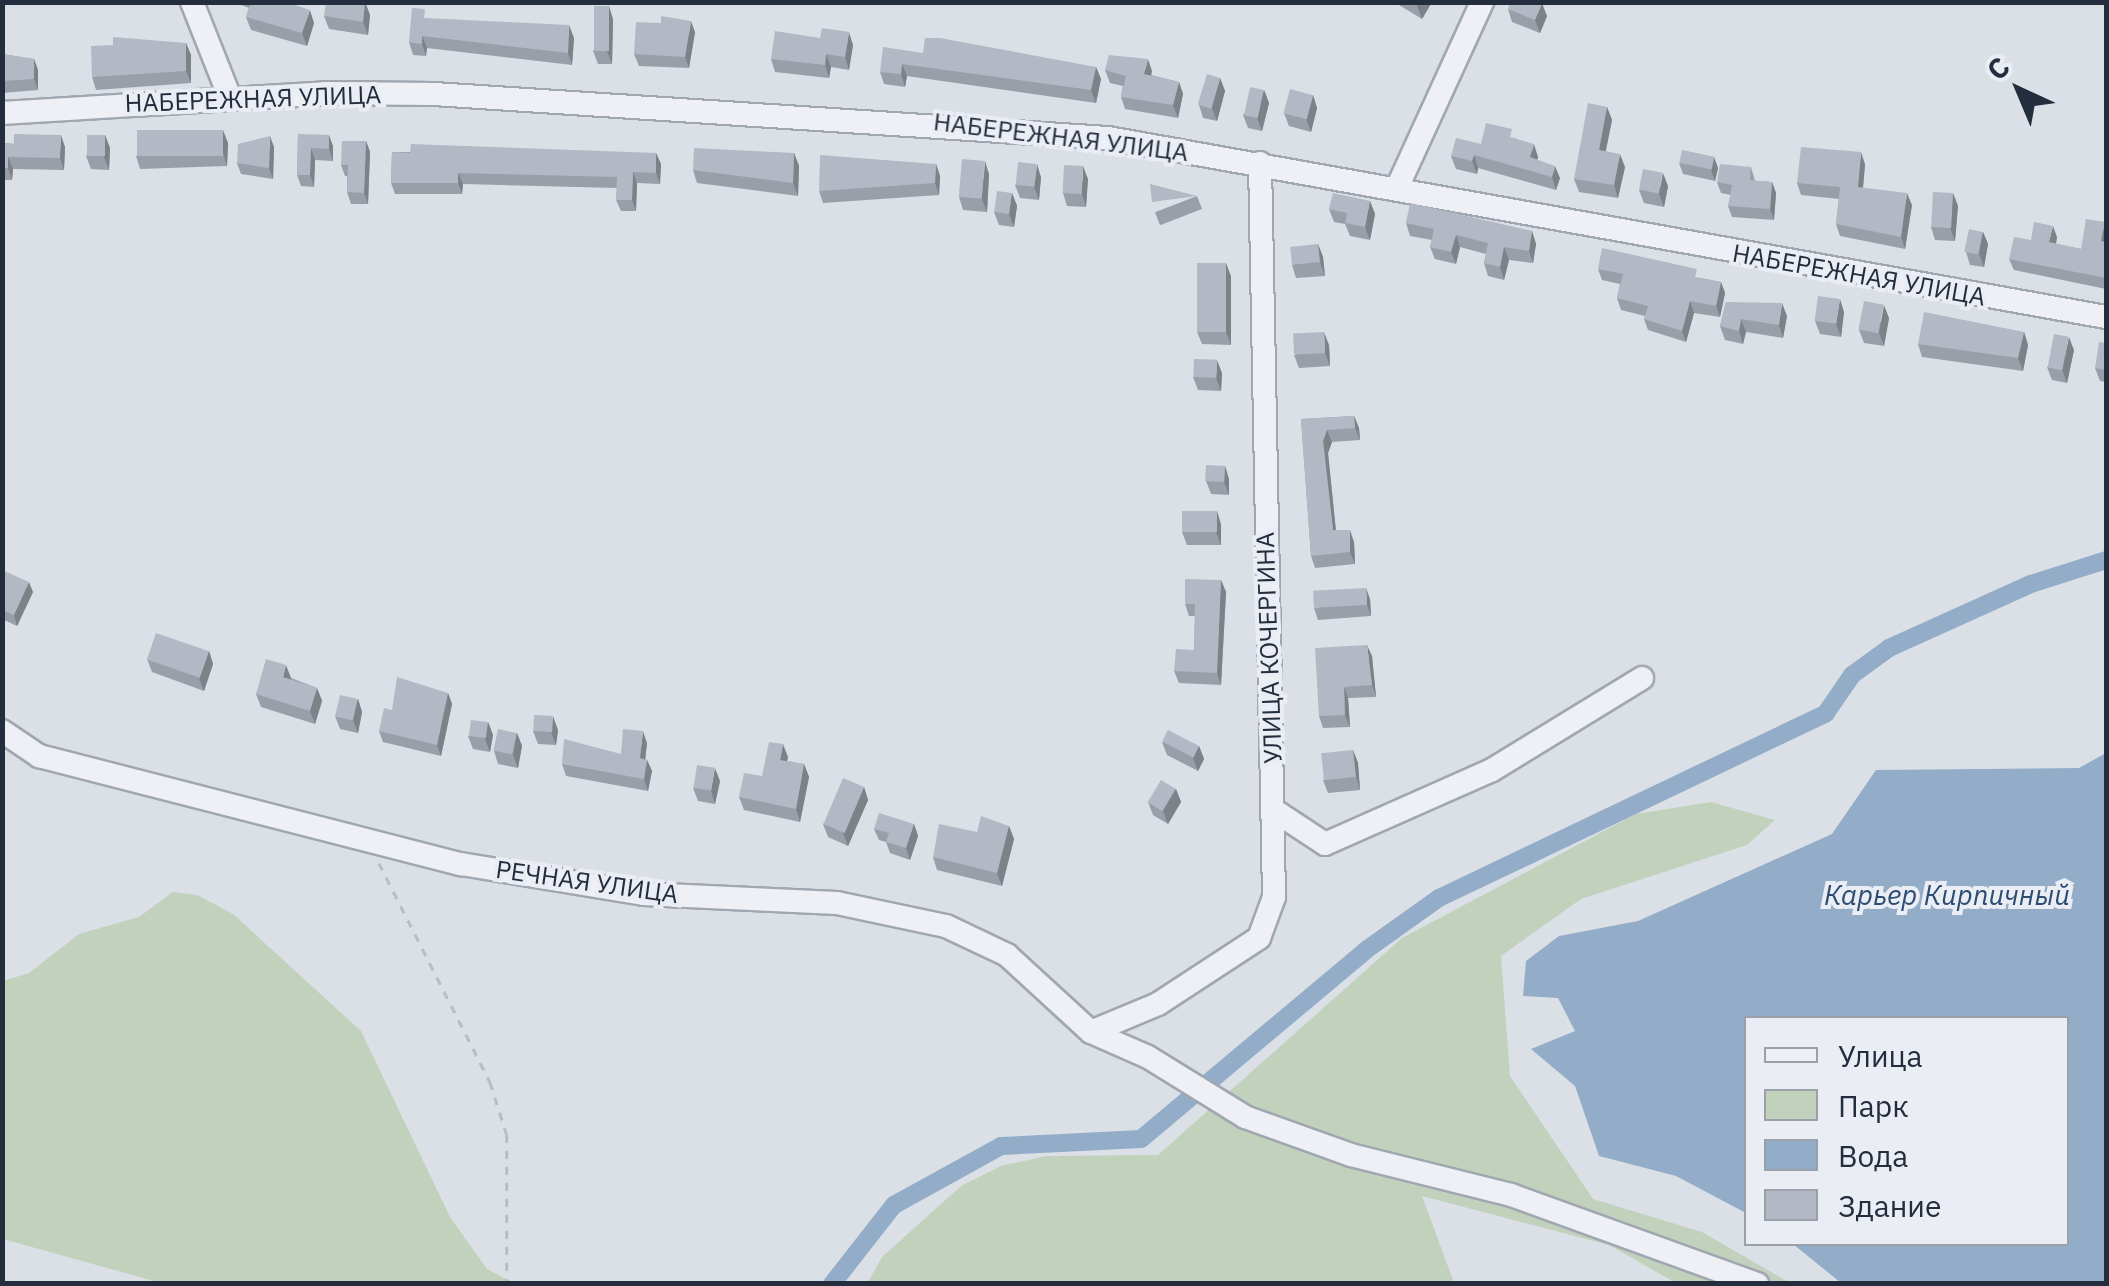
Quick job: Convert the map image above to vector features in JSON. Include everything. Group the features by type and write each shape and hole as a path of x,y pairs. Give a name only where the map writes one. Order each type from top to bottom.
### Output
{"street":[{"path":"192,2 230,98"},
{"path":"1396,188 1482,2"},
{"name":"НАБЕРЕЖНАЯ УЛИЦА","path":"2,112 230,98 416,94 648,103 1090,136 1260,163 2106,317"},
{"name":"УЛИЦА КОЧЕРГИНА","path":"1091,1032 1158,1004 1259,938 1274,898 1276,811 1264,544 1268,351 1260,163"},
{"path":"1276,811 1325,844 1492,770 1642,678"},
{"name":"РЕЧНАЯ УЛИЦА","path":"2,731 39,756 461,864 644,894 837,903 946,926 1008,955 1091,1032 1148,1057 1210,1099 1351,1155 1511,1194 1757,1284"}],"path":[{"path":"368,839 490,1082 502,1117 507,1284"}],"green space":[{"path":"1711,802 1775,820 1747,845 1581,899 1501,956 1510,1076 1593,1199 1702,1232 1790,1283 1676,1283 1609,1245 1422,1196 1454,1283 867,1284 882,1257 961,1186 1001,1166 1046,1156 1158,1155 1402,938 1636,814"},
{"path":"173,892 197,895 233,914 361,1031 450,1217 487,1269 514,1283 161,1283 3,1239 3,981 29,973 79,934 139,917"}],"water":[{"name":"Карьер Кирпичный","path":"2106,753 2106,1283 1841,1283 1795,1246 2069,1246 2069,1016 1744,1016 1744,1212 1676,1176 1599,1156 1575,1086 1531,1049 1575,1031 1558,998 1523,996 1526,961 1559,936 1638,921 1832,834 1876,770 2079,768"}],"building":[{"path":"251,2 286,2 310,10 302,33 246,17"},
{"path":"326,2 365,2 363,22 324,16"},
{"path":"1510,2 1542,3 1535,20 1508,9"},
{"path":"594,6 609,6 609,51 594,51"},
{"path":"412,8 425,9 424,18 569,25 568,53 422,36 422,44 409,42"},
{"path":"661,16 691,21 685,57 634,54 636,22 661,23"},
{"path":"822,28 849,32 845,57 826,54 825,65 771,59 775,31 820,38"},
{"path":"113,37 186,43 186,71 92,77 91,46 113,45"},
{"path":"925,38 1096,67 1091,90 902,64 901,74 880,72 883,47 923,53"},
{"path":"2,54 34,59 34,79 2,81"},
{"path":"1109,55 1148,59 1144,74 1179,82 1173,105 1121,97 1126,76 1105,70"},
{"path":"1207,74 1220,78 1211,109 1198,105"},
{"path":"1250,87 1264,90 1258,118 1244,115"},
{"path":"1290,89 1313,95 1307,119 1284,113"},
{"path":"1588,103 1607,107 1599,150 1620,154 1614,185 1574,179"},
{"path":"1486,123 1512,129 1510,137 1534,144 1530,157 1555,166 1552,177 1474,155 1472,161 1451,156 1456,138 1481,144"},
{"path":"137,130 223,130 223,156 137,156"},
{"path":"14,134 61,135 60,158 8,157 8,168 2,168 2,143 14,144"},
{"path":"298,134 329,135 329,149 311,148 310,175 297,175"},
{"path":"87,135 105,135 105,156 87,156"},
{"path":"270,136 269,168 237,163 238,144"},
{"path":"342,141 366,141 364,193 347,192 348,165 341,165"},
{"path":"411,144 656,153 656,173 633,172 632,200 616,200 617,177 458,173 458,183 391,183 392,152 410,153"},
{"path":"1801,147 1861,152 1858,187 1907,193 1901,237 1836,224 1840,187 1797,183"},
{"path":"694,148 794,153 793,183 693,170"},
{"path":"1682,150 1714,157 1712,170 1679,163"},
{"path":"820,155 936,164 935,183 819,191"},
{"path":"962,159 985,161 982,199 959,197"},
{"path":"1018,162 1037,164 1034,187 1016,185"},
{"path":"1720,164 1751,167 1750,180 1772,182 1770,209 1728,206 1732,185 1717,182"},
{"path":"1064,165 1083,166 1082,194 1063,193"},
{"path":"1643,169 1663,173 1659,193 1639,190"},
{"path":"1150,184 1197,196 1152,202"},
{"path":"997,191 1012,193 1009,214 994,212"},
{"path":"1933,192 1953,193 1951,228 1931,227"},
{"path":"1333,193 1370,201 1365,227 1345,223 1347,213 1329,209"},
{"path":"1410,203 1532,231 1529,251 1504,247 1500,267 1484,263 1488,243 1456,235 1451,252 1430,247 1434,229 1406,223"},
{"path":"2086,219 2105,222 2101,241 2106,242 2106,278 2009,259 2014,237 2031,240 2034,222 2053,226 2049,242 2081,249"},
{"path":"1969,229 1983,232 1978,254 1964,251"},
{"path":"1318,244 1320,262 1292,265 1290,247"},
{"path":"1602,248 1697,269 1695,277 1721,282 1716,306 1690,301 1682,331 1644,319 1648,306 1617,298 1623,274 1598,269"},
{"path":"1197,263 1226,263 1226,332 1197,332"},
{"path":"1818,296 1840,299 1836,324 1815,321"},
{"path":"1864,301 1884,305 1878,333 1858,329"},
{"path":"1726,302 1782,303 1779,325 1741,319 1739,331 1720,326"},
{"path":"1924,312 2024,332 2018,358 1918,344"},
{"path":"1324,332 1325,353 1294,355 1293,334"},
{"path":"2054,334 2069,337 2062,370 2048,367"},
{"path":"2099,342 2106,343 2106,370 2095,368"},
{"path":"1194,359 1217,360 1216,378 1193,377"},
{"path":"1354,416 1355,428 1327,430 1323,441 1333,530 1350,530 1350,552 1311,556 1301,419"},
{"path":"1206,465 1225,466 1224,482 1205,481"},
{"path":"1182,511 1217,511 1217,532 1182,532"},
{"path":"2,570 29,582 14,615 2,610"},
{"path":"1185,579 1221,580 1217,673 1174,671 1176,649 1194,650 1195,604 1185,604"},
{"path":"1366,588 1367,605 1314,608 1313,591"},
{"path":"156,633 209,651 200,678 147,659"},
{"path":"1367,645 1372,685 1344,687 1345,715 1319,716 1315,648"},
{"path":"266,659 286,665 283,677 317,688 310,711 256,694"},
{"path":"397,677 448,693 437,745 379,731 384,708 392,710"},
{"path":"340,695 358,699 353,720 335,716"},
{"path":"534,715 553,716 552,732 533,731"},
{"path":"471,720 488,722 486,738 469,736"},
{"path":"498,729 517,733 512,754 493,751"},
{"path":"623,729 643,731 640,758 647,760 644,779 562,764 564,739 621,754"},
{"path":"1168,730 1199,746 1193,757 1162,742"},
{"path":"769,742 783,744 780,760 804,764 796,809 739,797 744,773 762,776"},
{"path":"1353,750 1356,777 1324,780 1321,753"},
{"path":"697,765 715,768 711,791 693,788"},
{"path":"843,778 864,787 845,833 823,824"},
{"path":"1161,780 1176,789 1162,811 1148,802"},
{"path":"879,813 914,824 906,848 886,842 889,833 874,829"},
{"path":"981,816 1009,826 997,873 933,857 939,824 977,832"}],"waterway":[{"path":"832,1284 894,1205 1001,1146 1141,1139 1366,950 1439,898 1826,713 1852,675 1889,648 2031,584 2106,560"}]}
